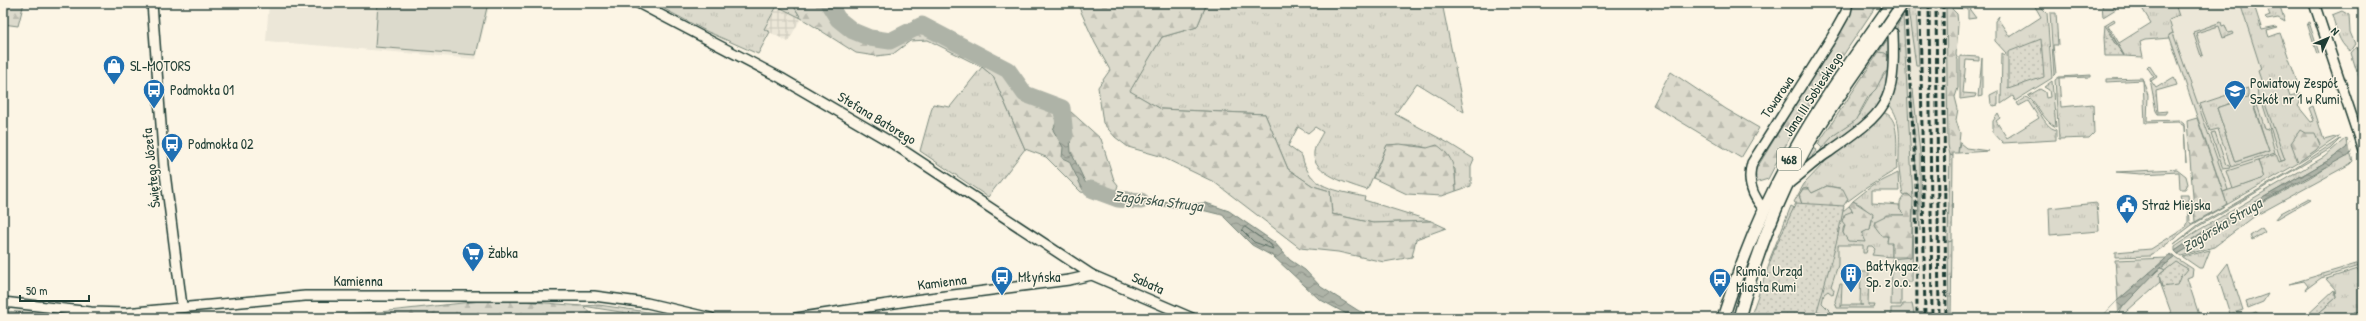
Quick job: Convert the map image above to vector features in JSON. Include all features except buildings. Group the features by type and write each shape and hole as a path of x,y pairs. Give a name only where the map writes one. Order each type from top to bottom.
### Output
{"main road":[{"name":"Jana III Sobieskiego","path":"1723,318 1740,269 1764,209 1804,134 1892,3"},
{"name":"Jana III Sobieskiego","path":"1739,318 1755,262 1788,185 1820,126 1888,32 1903,3"}],"street":[{"name":"Świętego Józefa","path":"152,3 164,165 182,306"},
{"name":"Stefana Batorego","path":"638,3 781,78 883,138 1092,275"},
{"name":"Towarowa","path":"1764,209 1758,202 1751,188 1749,178 1752,163 1832,37 1846,12 1848,3"},
{"path":"2314,3 2363,150"},
{"path":"1788,185 1823,156 1867,126 1877,115 1888,96 1892,84 1888,32"},
{"name":"Kamienna","path":"796,318 914,300 1069,280 1092,275"},
{"name":"Sabata","path":"1092,275 1192,318"},
{"name":"Kamienna","path":"3,302 104,312 125,312 305,296 594,296 647,303 711,318"}],"shaded area":[{"path":"269,3 490,3 476,59 266,41"},
{"path":"1896,3 1949,3 1953,156 1951,318 1901,318 1896,312 1894,272 1906,271"},
{"name":"Powiatowy Zespół Szkół nr 1 w Rumi","path":"2157,3 2240,3 2292,166 2227,204"},
{"path":"777,5 801,18 788,42 764,29"},
{"name":"Bałtykgaz Sp. z o.o.","path":"1837,240 1892,243 1891,318 1836,318 1817,311"}],"green space":[{"path":"3,3 24,3 18,26 3,24"},
{"path":"378,3 488,3 476,55 375,47"},
{"path":"653,3 792,3 801,18 777,6 764,29 770,32 758,54 706,31"},
{"path":"792,3 845,3 841,8 846,23 856,34 888,40 925,27 1007,64 1038,105 1070,111 1101,139 1114,180 1118,185 1114,198 1081,192 1046,157 1025,149 993,76 982,67 928,40 910,41 893,54 876,56 856,53 801,18"},
{"path":"1077,3 1207,3 1197,27 1162,37 1130,91 1161,109 1265,114 1288,169 1313,186 1330,191 1332,214 1373,223 1431,221 1446,228 1416,239 1412,257 1384,262 1338,252 1300,248 1214,182 1160,156 1128,147 1115,137 1103,123 1098,87 1110,70 1095,43"},
{"path":"1207,3 1310,3 1316,6 1318,3 1442,3 1464,112 1417,83 1395,114 1474,159 1471,166 1471,186 1456,191 1455,169 1427,148 1415,145 1387,145 1367,190 1343,182 1325,172 1319,167 1315,160 1314,152 1316,144 1323,132 1315,127 1308,133 1298,127 1288,146 1302,156 1306,167 1317,182 1334,190 1365,197 1364,200 1431,221 1373,223 1332,214 1330,191 1313,186 1288,169 1265,114 1161,109 1129,91 1162,37 1197,27"},
{"path":"1856,3 1878,3 1796,126 1768,179 1755,183 1755,171 1841,29 1852,6"},
{"path":"1913,3 1916,3 1919,65 1916,65 1908,10"},
{"path":"1946,3 1953,3 1952,9 1957,14 1958,24 1956,55 1958,60 1958,88 1955,97 1958,109 1956,120 1960,133 1958,153 1953,153 1953,156 1950,155 1948,145"},
{"path":"1953,3 1967,3 1970,6 1975,3 1976,5 1970,10 1976,18 1968,19 1968,9 1952,8"},
{"path":"2033,3 2037,3 2047,13 2052,78 2015,101 2013,96 2001,104 2002,53 2005,55 2006,53 1995,41 1995,21 1999,16 1998,19 2010,37 2041,17"},
{"path":"2102,3 2110,3 2116,9 2103,17"},
{"path":"2130,3 2178,3 2175,4 2179,16 2169,20 2173,33 2169,35 2170,38 2145,40 2140,42 2143,57 2124,56 2112,39 2104,37 2105,25 2124,55 2106,24 2114,19 2115,21 2108,25 2119,43 2151,23 2140,5 2133,9"},
{"path":"2240,3 2254,5 2262,30 2278,28 2267,31 2269,37 2280,33 2299,87 2288,90 2290,96 2301,93 2302,99 2298,106 2311,122 2314,121 2309,108 2313,106 2324,140 2339,136 2307,158 2192,225 2151,256 2115,257 2115,252 2151,249 2186,227 2188,222 2188,201 2181,201 2180,195 2188,195 2190,221 2192,224 2227,204 2223,192 2264,178 2258,161 2276,154 2279,162 2285,160 2261,99 2256,102 2265,128 2269,129 2275,153 2231,167 2218,129 2210,131 2200,104 2248,88 2248,98 2217,108 2235,162 2269,151 2253,103 2258,98 2257,85 2262,83 2258,71 2261,69"},
{"path":"2266,3 2279,3 2285,22 2278,18 2267,20 2265,18 2270,16"},
{"path":"2342,11 2349,15 2350,32 2355,44 2350,51 2340,39 2332,15"},
{"path":"2050,13 2056,13 2058,45 2053,45 2056,74 2054,76"},
{"path":"1903,16 1913,199 1908,194 1903,195 1899,166 1899,129 1896,116 1889,104 1897,75 1897,26"},
{"path":"2221,22 2222,26 2225,25 2228,33 2232,32 2233,34 2223,38 2219,26 2196,33 2203,55 2201,56 2193,32"},
{"path":"2309,22 2319,53 2317,54 2307,23"},
{"path":"2173,33 2228,190 2223,192 2169,35"},
{"path":"1889,37 1890,57 1879,52"},
{"path":"2104,37 2112,39 2124,56 2105,56"},
{"path":"2041,39 2044,77 2008,89 2008,52"},
{"path":"2356,47 2363,55 2357,72 2351,53"},
{"path":"1879,52 1885,53 1890,57 1890,70 1884,73 1876,89 1868,97 1855,121 1834,135 1822,148 1818,144"},
{"path":"1960,56 1979,57 1979,61 1966,60 1963,93 1976,94 1975,97 1960,99"},
{"path":"1982,58 1982,96 1978,97"},
{"path":"2149,65 2157,77 2151,81 2156,88 2174,77 2177,85 2156,91 2158,112 2167,111 2165,114 2158,114 2156,111 2150,79 2154,77 2147,67"},
{"path":"2363,65 2363,102 2362,83 2358,74"},
{"path":"982,67 993,76 1025,149 988,197 920,151 933,104 950,107"},
{"path":"1890,70 1886,87 1873,111 1855,127 1820,152 1827,141 1857,117 1879,82"},
{"path":"1671,72 1726,109 1759,128 1741,158 1653,105"},
{"path":"2091,75 2091,77 2059,78 2061,107 2093,104 2094,133 2089,138 2059,139 2055,80 2059,77"},
{"path":"2142,78 2143,80 2106,82 2106,79"},
{"path":"2052,81 2056,127 2048,121 2032,99 2028,96 2040,89 2045,92 2046,98 2050,97 2049,90 2044,87"},
{"path":"2143,81 2148,95 2147,121 2179,120 2184,124 2186,163 2184,126 2178,122 2145,123"},
{"path":"1913,89 1920,153 1920,231 1911,90"},
{"path":"1998,91 1998,105 1994,106 1991,104 1990,95"},
{"path":"2026,97 2034,105 2047,124 2056,130 2056,140 2003,143 1993,132 1993,121 1998,114 2000,118 1996,121 2007,138 2039,118 2028,101 2019,106 2017,103"},
{"path":"2250,97 2269,151 2235,162 2217,108"},
{"path":"2263,98 2285,160 2281,161 2261,99"},
{"path":"1885,113 1894,122 1896,130 1897,169 1848,201 1840,188 1827,186 1812,193 1807,188 1803,189 1799,195 1802,204 1800,206 1794,202 1804,184 1825,162 1823,160 1862,134 1880,115"},
{"path":"2197,118 2227,204 2195,222 2187,121"},
{"path":"2300,130 2305,133 2315,133 2320,145 2316,150 2298,162 2291,143"},
{"path":"2215,132 2226,165 2228,164 2230,168 2223,169 2211,133"},
{"path":"2341,138 2330,149 2199,226 2174,244 2198,225 2294,169"},
{"path":"2346,138 2347,148 2331,159 2203,232 2175,251 2175,246 2197,231 2324,157"},
{"path":"1960,143 1966,148 1989,151 1958,153"},
{"path":"1400,144 1427,148 1437,145 1443,150 1453,165 1456,191 1442,196 1407,194 1373,178 1387,145"},
{"path":"1813,148 1817,150 1812,156 1814,159 1805,164"},
{"path":"2350,152 2353,161 2350,164 2255,216 2214,247 2181,256 2178,254 2242,214 2309,178"},
{"path":"1950,155 1953,156 1952,241 1948,242"},
{"path":"2258,161 2264,178 2233,189 2227,171"},
{"path":"2177,169 2186,176 2188,184 2185,189 2180,189 2179,172 2141,174 2116,172"},
{"path":"1898,173 1899,191 1872,191 1872,203 1900,205 1900,210 1906,215 1891,215 1885,235 1888,237 1887,241 1892,243 1892,257 1872,255 1875,249 1872,246 1868,246 1866,253 1863,253 1863,245 1838,245 1838,265 1831,286 1834,290 1833,295 1828,291 1824,294 1822,303 1837,318 1806,318 1843,211 1849,206 1853,211 1844,223 1843,233 1848,239 1863,235 1863,232 1870,229 1873,216 1861,205 1853,201 1872,186"},
{"path":"1827,186 1843,189 1848,199 1842,208 1802,204 1799,195 1803,189 1809,189 1812,193"},
{"path":"1905,194 1909,195 1913,199 1911,257 1892,257 1892,243 1887,243 1888,236 1882,236 1874,225 1875,221 1887,215 1905,215 1900,210 1900,202"},
{"path":"2309,198 2311,199 2275,220 2281,213"},
{"path":"1853,201 1873,214 1870,229 1862,233 1866,242 1848,241 1843,233 1845,225 1842,221 1845,214 1853,211 1849,206"},
{"path":"1796,203 1844,206 1837,240 1817,311 1836,318 1750,318 1775,248"},
{"path":"2097,203 2099,231 2050,235 2049,208"},
{"path":"1791,206 1798,210 1774,263 1769,261"},
{"path":"1913,207 1912,282 1901,282 1901,305 1891,305 1892,259 1911,257"},
{"path":"2262,228 2265,232 2252,240 2250,236"},
{"path":"1952,241 1951,318 1949,318 1948,242"},
{"path":"2210,250 2203,268 2199,268 2183,257"},
{"path":"2175,257 2193,269 2192,276 2187,278 2200,318 2173,318 2160,282 2165,270 2161,268"},
{"path":"2167,258 2122,299 2118,301 2115,260"},
{"path":"2176,262 2188,269 2181,275 2177,285 2162,287 2159,275"},
{"path":"2363,262 2363,265 2321,278 2305,290 2308,286 2304,281 2289,284"},
{"path":"2228,263 2243,310 2230,314 2218,276"},
{"path":"2161,268 2165,270 2159,275 2160,282 2119,318 2120,312 2129,298 2143,283"},
{"path":"2358,269 2363,288 2363,311 2354,312 2356,317 2360,316 2360,318 2313,318 2336,298 2335,289 2326,279"},
{"path":"1861,272 1869,272 1868,305 1875,305 1874,308 1837,308 1835,301 1840,284 1842,284 1841,307 1842,305 1860,305"},
{"path":"2334,290 2336,298 2313,318 2304,318"},
{"path":"2268,294 2263,302 2248,308 2246,302"},
{"path":"499,299 582,306 599,305 689,318 658,318 583,306 596,318 250,318 380,312"},
{"path":"1903,304 1912,304 1915,318 1891,318 1891,308 1901,308"},
{"path":"3,311 118,318 3,318"},
{"path":"2256,312 2263,318 2243,317"}],"water":[{"path":"1061,112 1065,112 1066,120 1069,121 1071,152 1087,186 1112,193 1111,199 1083,190 1069,161 1062,158 1063,147 1053,130 1057,120 1061,120"},
{"path":"2356,134 2350,154 2261,203 2178,254 2175,251 2203,232 2331,159 2346,148"},
{"path":"1120,196 1187,204 1206,203 1229,211 1274,242 1290,260 1305,270 1321,287 1359,311 1381,318 1354,318 1319,299 1274,257 1252,245 1222,215 1198,209 1116,202"},
{"path":"2171,254 2175,257 2157,271 2112,318 2101,318 2117,301"}],"pier":[{"path":"2363,118 2363,135 2350,152 2348,145"},
{"path":"2117,301 2118,312 2112,318 2105,318 2105,314"}],"waterway":[{"name":"Zagórska Struga","path":"828,3 838,19 853,31 870,38 890,41 922,25 1008,70 1025,94 1062,108 1065,135"},
{"name":"Zagórska Struga","path":"1091,189 1118,199 1141,201"}],"railway":[{"path":"1905,3 1916,181 1917,312"},
{"path":"1920,3 1925,318"},
{"path":"1929,3 1932,318"},
{"path":"1936,3 1939,318"},
{"path":"1943,3 1946,318"}],"place":[{"name":"SL-MOTORS","path":"114,86"},
{"name":"Podmokła 01","path":"154,110"},
{"name":"Powiatowy Zespół Szkół nr 1 w Rumi","path":"2235,110"},
{"name":"Podmokła 02","path":"172,164"},
{"name":"Straż Miejska","path":"2127,224"},
{"name":"Żabka","path":"473,272"},
{"name":"Bałtykgaz Sp. z o.o.","path":"1851,294"},
{"name":"Młyńska","path":"1002,296"},
{"name":"Rumia, Urząd Miasta Rumi","path":"1720,298"}]}
